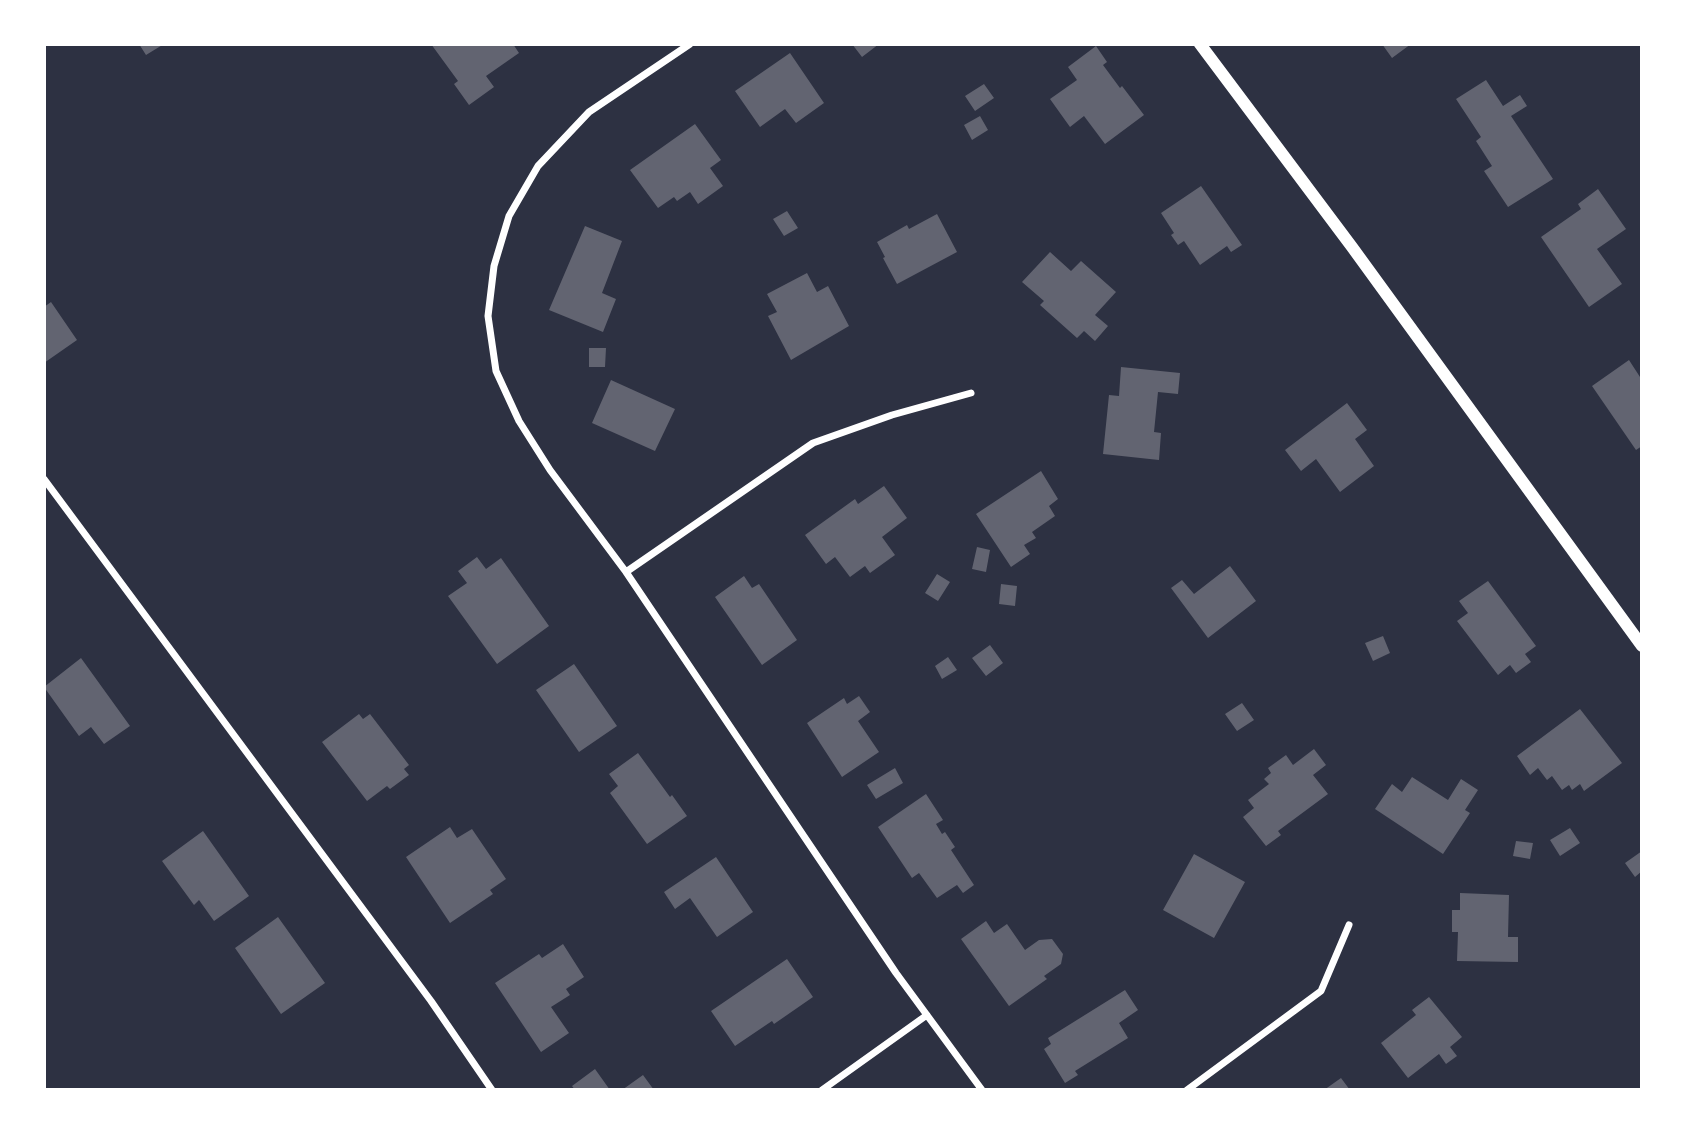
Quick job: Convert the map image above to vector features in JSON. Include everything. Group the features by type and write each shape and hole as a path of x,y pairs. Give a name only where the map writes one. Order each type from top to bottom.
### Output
{"street":[{"path":"690,44 589,112 538,166 509,216 494,266 488,316 496,371 519,421 538,451 626,572 896,972 982,1090"},
{"path":"1200,44 1361,258 1642,646"},
{"path":"626,572 813,443 892,415 971,393"},
{"path":"44,480 423,990 492,1090"},
{"path":"1187,1090 1321,991 1349,925"},
{"path":"822,1090 927,1015"}],"building":[{"path":"139,44 164,44 146,55"},
{"path":"431,44 513,44 519,53 486,76 494,87 469,105 454,84 458,81"},
{"path":"852,44 879,44 862,57"},
{"path":"1382,44 1411,44 1392,58"},
{"path":"1096,46 1107,62 1103,65 1144,115 1105,144 1084,116 1070,127 1050,99 1077,80 1068,67"},
{"path":"790,53 824,103 796,123 785,109 760,127 735,91"},
{"path":"1486,80 1503,106 1520,95 1527,106 1511,116 1553,179 1508,207 1484,171 1492,166 1476,141 1481,137 1456,99"},
{"path":"984,84 994,98 975,111 965,96"},
{"path":"980,116 988,130 972,140 964,125"},
{"path":"695,124 721,160 710,168 723,186 698,204 690,192 677,201 674,197 658,208 630,170"},
{"path":"1201,186 1242,245 1231,252 1227,246 1200,265 1184,241 1178,245 1161,213"},
{"path":"1598,189 1626,229 1597,249 1622,284 1589,307 1541,237 1581,209 1578,204"},
{"path":"787,211 798,228 784,236 773,219"},
{"path":"937,214 957,252 897,284 877,242 907,225 909,229"},
{"path":"585,226 622,241 602,293 616,299 603,332 549,310"},
{"path":"1050,252 1071,271 1081,261 1116,292 1095,315 1108,326 1095,341 1084,331 1077,338 1040,305 1044,301 1022,282"},
{"path":"807,273 817,292 828,286 849,326 791,360 768,316 777,312 767,294"},
{"path":"51,302 77,340 44,363 44,307"},
{"path":"589,348 606,348 605,367 589,367"},
{"path":"1629,360 1640,377 1642,375 1642,446 1636,450 1592,386"},
{"path":"1121,367 1180,373 1178,394 1158,392 1154,432 1161,433 1159,460 1103,454 1109,395 1119,396"},
{"path":"611,380 675,409 655,451 592,423"},
{"path":"1347,403 1367,430 1355,439 1374,466 1340,492 1316,459 1301,471 1285,450"},
{"path":"1041,471 1058,499 1049,506 1055,516 1032,532 1036,538 1024,545 1030,554 1011,567 976,514"},
{"path":"884,486 907,518 882,537 895,555 870,573 865,566 850,577 835,557 826,564 805,535 855,499 858,504"},
{"path":"977,547 990,550 986,572 972,569"},
{"path":"477,557 486,569 501,558 549,626 497,664 448,596 467,583 458,571"},
{"path":"1230,566 1256,601 1208,638 1171,588 1182,580 1194,594"},
{"path":"937,574 950,582 938,601 925,593"},
{"path":"744,576 752,588 759,584 797,640 762,665 715,597"},
{"path":"1488,581 1536,646 1525,654 1531,662 1516,673 1510,665 1498,675 1457,621 1468,613 1459,601"},
{"path":"1001,584 1017,586 1015,606 999,604"},
{"path":"1383,636 1390,653 1373,661 1365,643"},
{"path":"990,645 1003,663 986,676 972,658"},
{"path":"948,657 957,670 942,679 935,666"},
{"path":"81,658 130,726 104,744 91,727 79,736 44,687"},
{"path":"574,664 617,726 579,752 536,690"},
{"path":"859,696 870,712 858,721 879,752 842,777 807,723 844,698 847,704"},
{"path":"1242,703 1254,720 1237,731 1225,714"},
{"path":"1580,709 1622,763 1584,791 1580,784 1572,790 1569,785 1562,790 1552,776 1547,780 1538,768 1530,775 1517,756"},
{"path":"359,714 363,719 370,714 409,765 404,769 409,775 390,789 387,786 367,801 322,742"},
{"path":"1314,749 1326,765 1313,775 1328,794 1278,831 1281,835 1266,846 1243,817 1254,808 1248,800 1269,784 1264,779 1271,773 1268,768 1286,755 1293,765"},
{"path":"638,753 687,816 647,844 610,793 618,786 609,774"},
{"path":"895,768 903,783 876,799 867,785"},
{"path":"1412,777 1448,800 1461,779 1478,790 1465,810 1470,813 1443,854 1375,809 1392,784 1402,792"},
{"path":"926,794 943,820 936,824 955,847 951,850 974,885 963,893 957,885 937,898 919,873 912,878 878,827"},
{"path":"450,827 457,838 472,829 506,879 490,890 493,894 450,923 406,857"},
{"path":"1570,828 1580,843 1560,856 1550,840"},
{"path":"203,831 249,896 214,921 199,900 194,905 162,861"},
{"path":"1516,841 1533,843 1530,859 1513,856"},
{"path":"1642,851 1642,871 1635,877 1625,863"},
{"path":"1194,854 1245,882 1214,938 1163,910"},
{"path":"716,857 753,912 717,937 690,898 675,909 664,892"},
{"path":"1460,893 1509,895 1508,937 1518,937 1518,962 1457,961 1458,932 1452,932 1452,910 1460,910"},
{"path":"278,917 325,983 281,1014 235,948"},
{"path":"986,921 994,933 1007,924 1025,950 1039,940 1052,939 1063,954 1061,964 1044,976 1047,979 1009,1006 961,939"},
{"path":"563,944 584,977 566,989 570,995 551,1007 569,1033 541,1052 495,983 539,954 542,958"},
{"path":"787,959 813,997 774,1024 772,1021 735,1046 711,1011"},
{"path":"1125,990 1138,1010 1119,1023 1128,1038 1075,1071 1078,1075 1065,1083 1044,1049 1051,1044 1048,1038"},
{"path":"1429,997 1462,1037 1450,1047 1457,1056 1446,1064 1439,1054 1408,1078 1381,1043 1416,1015 1412,1010"},
{"path":"595,1069 610,1090 575,1090 572,1086"},
{"path":"643,1075 654,1090 622,1090"},
{"path":"1341,1078 1350,1090 1324,1090"}]}
